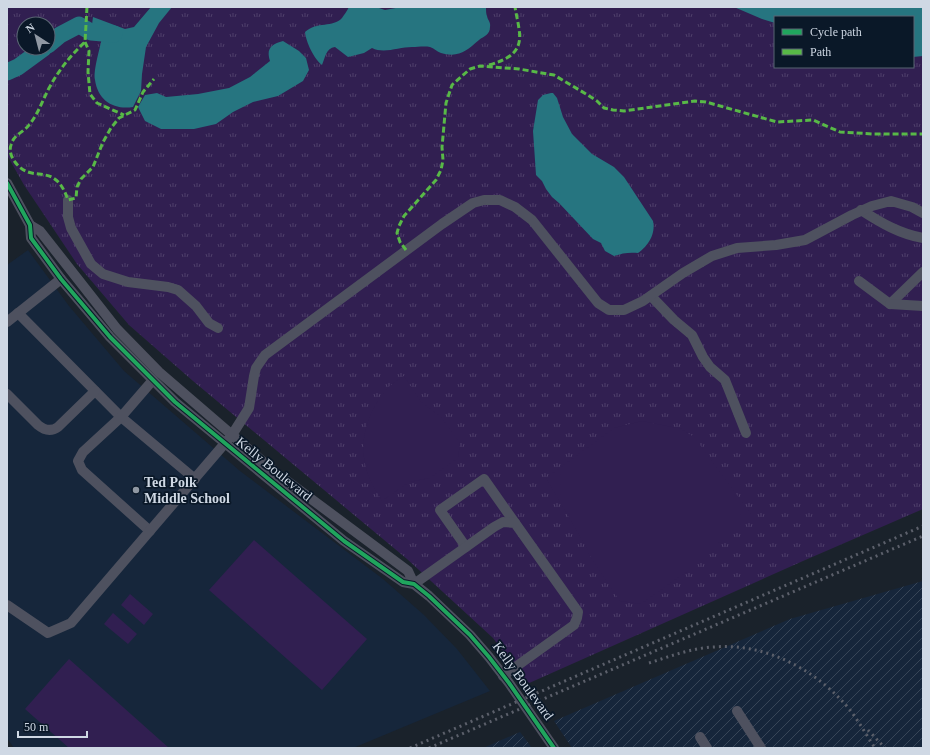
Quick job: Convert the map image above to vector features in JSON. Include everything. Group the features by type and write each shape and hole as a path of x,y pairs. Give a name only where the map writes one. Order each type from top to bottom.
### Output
{"street":[{"name":"Kelly Boulevard","path":"7,183 30,225 30,238 110,336 175,402 344,540 402,582 414,584"},
{"path":"68,200 68,217 71,228 91,264 103,274 128,282 168,287 178,290 196,306 209,323 218,328"},
{"path":"7,605 48,633 71,623 232,435 249,408 256,368 265,355 442,224 473,203 484,200 500,200 515,207 532,220 598,303 609,310 624,310 643,301 683,273 712,256 737,248 776,245 805,240 861,210 872,206 891,201 923,213"},
{"path":"861,210 879,222 904,234 923,238"},
{"name":"Kelly Boulevard","path":"30,225 40,231 117,329 159,372 275,472 408,571 414,584 429,596 470,635 489,657 554,748"},
{"path":"890,304 923,272"},
{"path":"7,322 62,279"},
{"path":"858,280 890,304 923,306"},
{"path":"651,296 674,320 692,335 710,367 725,380 746,433"},
{"path":"18,313 121,416 194,479"},
{"path":"150,531 82,470 78,461 83,452 121,416 153,380"},
{"path":"7,394 42,428 52,430 58,427 95,391"},
{"path":"466,547 440,510 484,479 578,612 574,625 503,676"},
{"path":"414,584 503,522 515,523"},
{"path":"737,711 761,748"},
{"path":"700,737 706,748"}],"shaded area":[{"path":"151,7 172,7 159,23 146,47 141,91 133,107 126,108 113,105 103,99 95,80 96,65 102,37 91,32 93,17 125,29 134,27"},
{"path":"349,7 376,7 385,10 401,7 486,7 490,30 486,35 470,47 458,54 447,54 430,47 407,47 387,50 377,50 372,48 364,53 348,57 335,47 328,51 322,65 316,59 311,50 305,32 315,27 338,21 342,18"},
{"path":"734,7 923,7 923,56 914,57 914,16 774,16 774,23"},
{"path":"283,41 299,51 306,58 309,70 303,81 278,96 253,102 233,112 216,124 194,129 161,129 145,121 138,107 145,95 157,93 166,97 198,94 229,88 250,77 270,61 270,48 273,45"},
{"path":"553,93 557,98 563,117 572,134 592,154 614,167 624,177 653,221 654,226 652,235 645,247 638,253 626,253 614,256 605,251 601,243 593,239 552,197 542,181 536,175 533,131 538,100 543,95"},
{"name":"Ted Polk Middle School","path":"28,250 69,306 124,371 240,471 383,579 424,615 457,649 490,691 353,748 14,748 7,738 7,265"},
{"path":"923,581 923,748 572,748 554,721 790,619"},
{"path":"520,732 532,748 483,748"}],"green space":[{"path":"7,7 923,7 923,509 527,684 493,638 407,559 193,381 129,325 77,264 24,185 7,155"},
{"path":"404,376 421,402 441,417 460,443 458,458 430,478 409,482 382,501 367,471 364,460 364,438 374,407 390,385"},
{"path":"642,421 678,427 694,437 751,514 689,570 641,604 620,601 588,553 588,550 546,478 614,428"},
{"path":"254,540 367,639 322,690 209,590"},
{"path":"130,594 153,614 144,625 121,605"},
{"path":"113,613 137,634 128,644 104,624"},
{"path":"69,659 169,748 69,748 25,709"}],"waterway":[{"path":"56,38 79,25 91,32 114,34"},
{"path":"7,72 18,67 33,56"}],"railway":[{"path":"410,748 923,526"},
{"path":"429,748 923,536"},
{"path":"649,663 673,655 714,647 732,647 768,653 801,668 817,678 831,690 852,713 875,748"},
{"path":"868,730 885,748"}],"marked path":[{"path":"87,7 85,42 69,58 60,70 32,121 16,136 12,142 10,151 15,162 22,169 29,172 50,176 56,180 68,200 76,198 77,187 81,179 93,167 103,142 111,128 119,118 135,110 143,92 154,79"},
{"path":"489,65 503,60 517,49 520,37 515,7"},
{"path":"85,42 89,51 88,72 90,94 97,103 124,115"},
{"path":"406,250 400,242 397,233 404,216 436,180 441,170 443,160 442,147 446,103 452,85 470,69 480,66 519,69 554,75 597,101 604,108 613,110 624,111 695,101 706,102 777,122 813,120 840,132 873,134 923,134"}],"cycle path":[{"path":"7,183 30,225 31,238 61,279 110,337 175,402 344,541 403,582 414,584 429,596 470,635 489,657 554,748"}],"place":[{"name":"Ted Polk Middle School","path":"136,490"}]}
